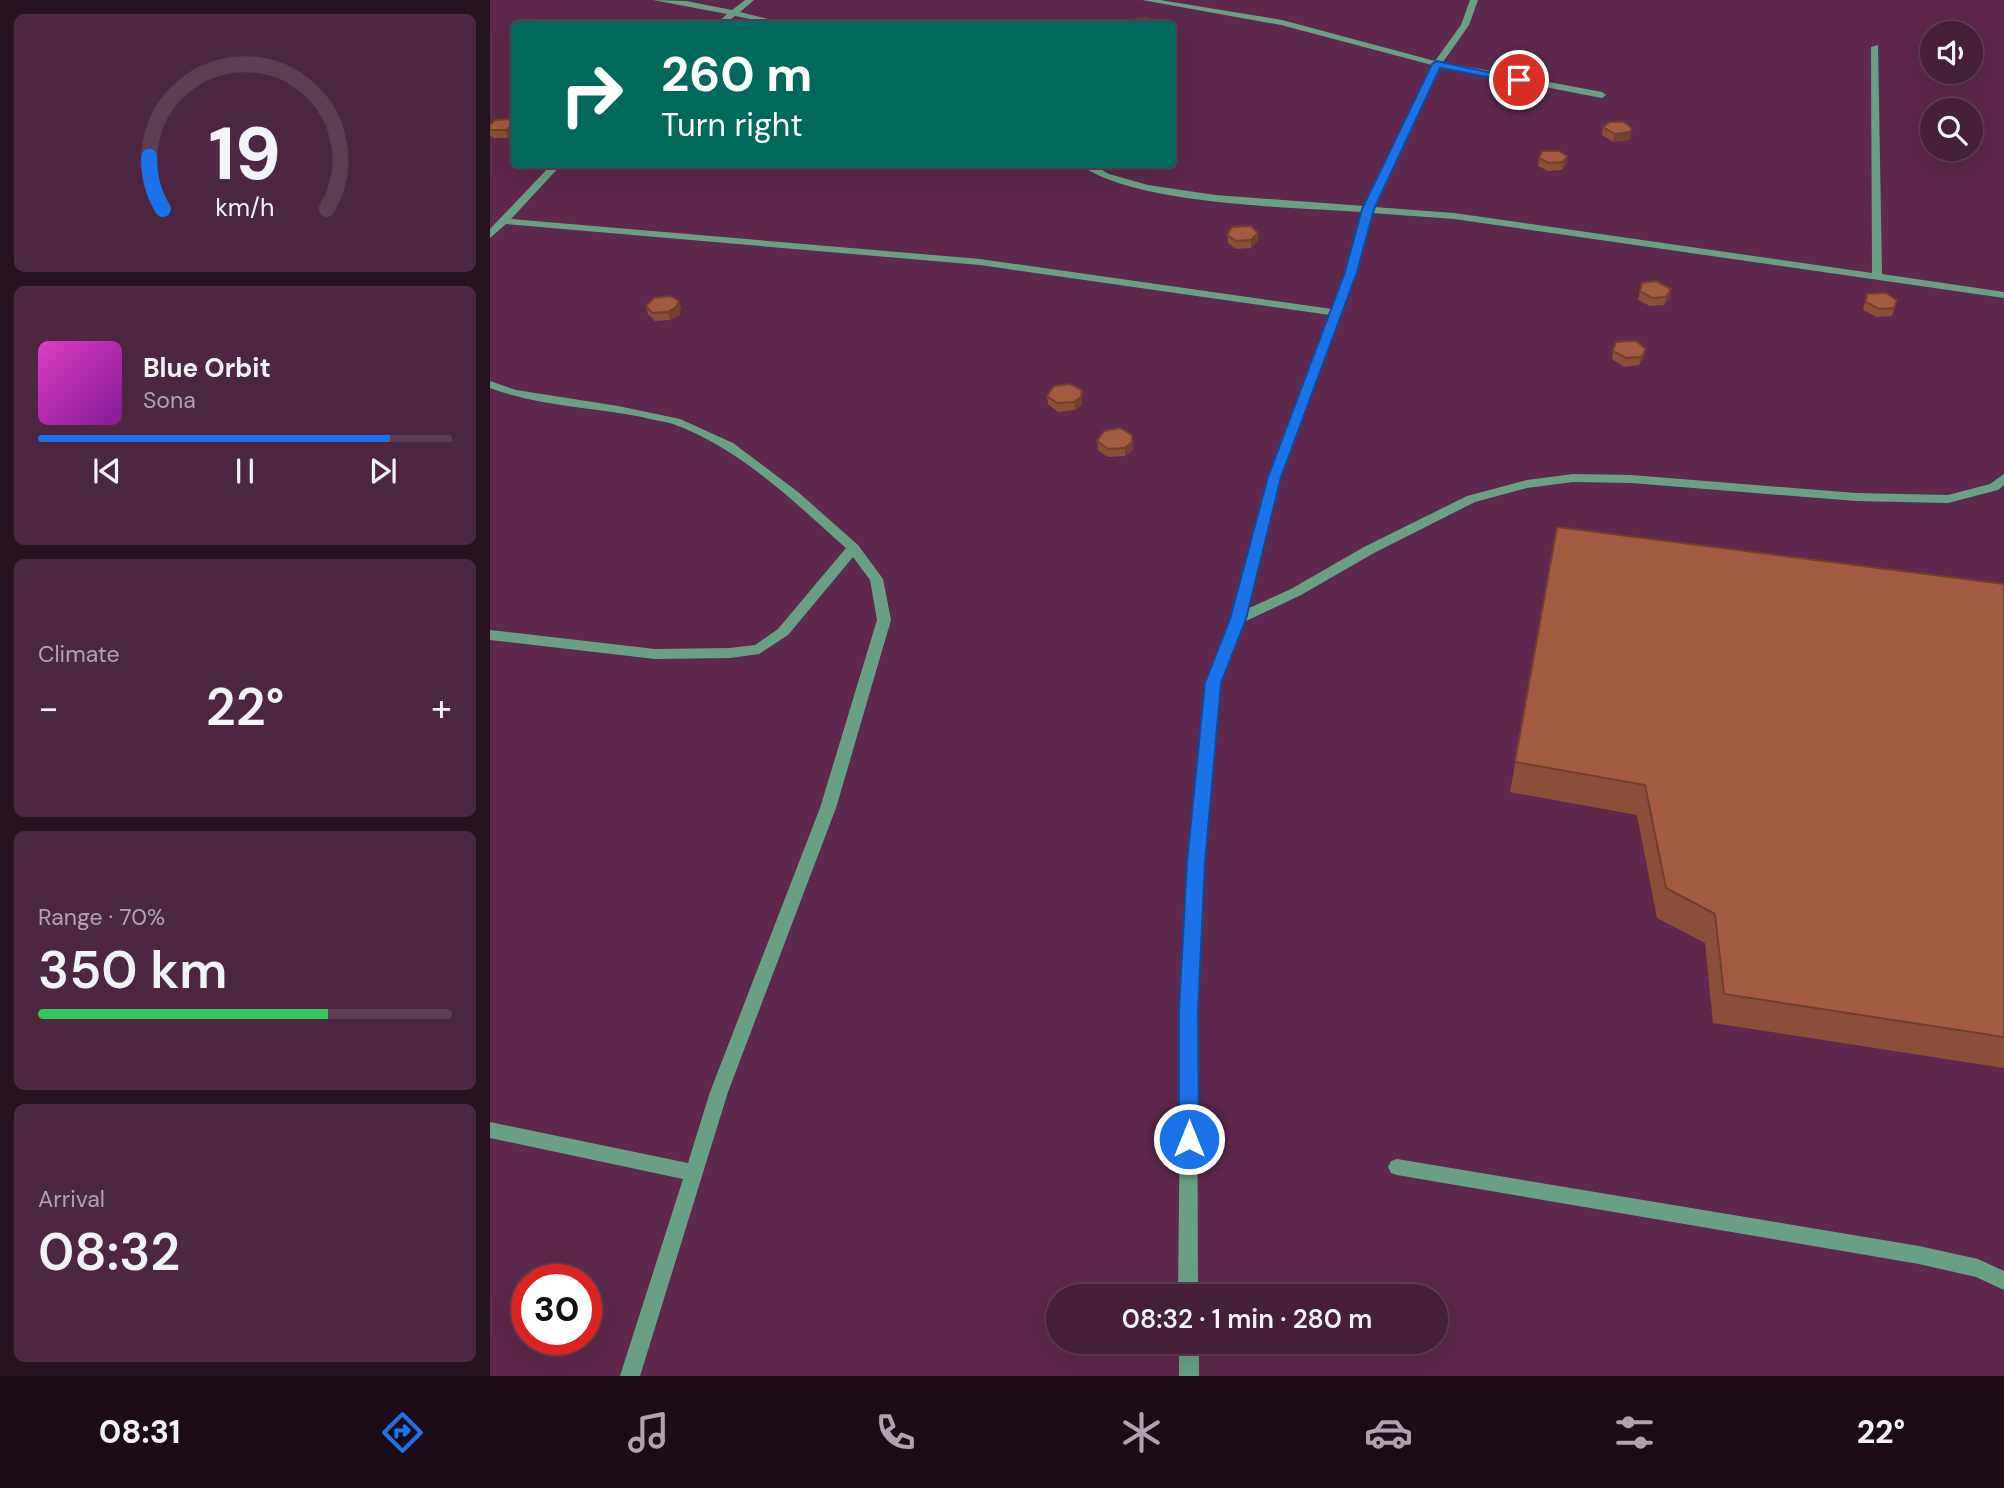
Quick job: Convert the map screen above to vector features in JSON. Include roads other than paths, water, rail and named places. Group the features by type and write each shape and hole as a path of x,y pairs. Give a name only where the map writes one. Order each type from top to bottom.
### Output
{"street":[{"path":"657,0 685,3 769,21"},
{"path":"724,21 750,0"},
{"path":"1146,0 1282,23 1437,64 1602,95"},
{"path":"1188,1284 1189,1011 1196,862 1213,683 1238,619 1275,477 1351,272 1368,209 1437,64 1465,25 1474,0"},
{"path":"1875,47 1877,276"},
{"path":"490,235 554,168"},
{"path":"1091,168 1106,176 1147,188 1214,198 1368,209 1519,224 2004,295"},
{"path":"503,220 979,261 1336,313"},
{"path":"490,384 514,393 676,421 729,446 794,495 853,548 876,579 884,620 828,808 719,1092 630,1376"},
{"path":"1238,619 1296,592 1368,550 1471,499 1527,484 1573,478 1630,479 1856,497 1948,499 1994,487 2004,478"},
{"path":"490,635 655,654 730,653 759,649 783,632 853,548"},
{"path":"490,1130 694,1174"},
{"path":"1397,1167 1919,1255 1978,1268 2004,1281"},
{"path":"1189,1354 1189,1376"}]}
